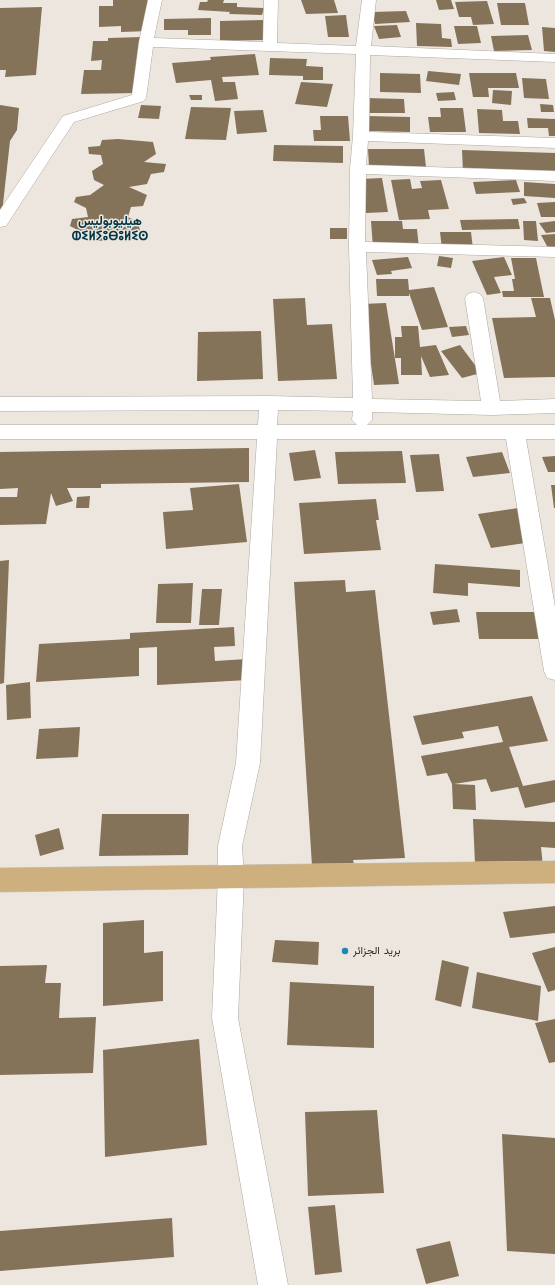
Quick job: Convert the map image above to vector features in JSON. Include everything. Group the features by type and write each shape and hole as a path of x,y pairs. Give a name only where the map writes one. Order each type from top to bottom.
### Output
{"main road":[{"path":"0,880 555,872"}],"street":[{"path":"0,222 68,119 139,98 146,42 155,0"},
{"path":"270,47 271,0"},
{"path":"361,432 363,405 357,247 358,169 361,136 363,50 369,0"},
{"path":"146,42 555,58"},
{"path":"361,136 555,144"},
{"path":"358,169 555,176"},
{"path":"357,247 555,252"},
{"path":"474,298 492,408"},
{"path":"269,403 248,763 230,846 231,877 225,1018 273,1285"},
{"path":"0,404 269,403 492,408 555,406"},
{"path":"0,432 555,432"},
{"path":"515,432 555,671"}],"building":[{"path":"113,0 149,0 150,31 121,32 121,26 99,27 99,6 113,6"},
{"path":"208,0 224,0 223,3 237,3 237,7 264,8 262,15 229,14 230,12 198,10 200,2 207,2"},
{"path":"301,0 334,0 338,13 306,14"},
{"path":"436,0 451,0 454,9 439,10"},
{"path":"487,1 494,24 473,25 471,17 459,17 455,2"},
{"path":"497,3 525,3 529,25 501,25"},
{"path":"42,7 36,75 5,77 6,70 0,70 0,8"},
{"path":"406,11 410,22 375,24 372,12"},
{"path":"346,15 349,37 328,37 325,16"},
{"path":"211,18 211,35 188,35 188,30 164,30 164,19"},
{"path":"263,20 264,40 220,41 220,21"},
{"path":"416,23 441,24 442,38 451,39 452,47 417,46"},
{"path":"397,25 401,37 379,39 374,26"},
{"path":"454,26 477,26 481,43 458,44"},
{"path":"542,27 555,28 555,52 544,51"},
{"path":"528,35 532,50 494,51 491,36"},
{"path":"142,37 139,93 81,94 84,70 101,70 102,60 91,61 93,41 108,41 108,38"},
{"path":"255,54 259,75 222,77 223,82 235,82 238,99 215,101 211,80 176,83 172,63 211,60 210,57"},
{"path":"270,58 307,59 306,66 323,67 323,80 303,80 303,76 269,75"},
{"path":"428,71 461,74 459,85 426,81"},
{"path":"380,73 420,74 421,93 380,92"},
{"path":"469,73 516,73 519,88 488,88 489,97 473,97"},
{"path":"522,78 546,79 549,99 524,98"},
{"path":"301,82 333,84 327,107 295,104"},
{"path":"493,90 512,91 511,105 492,103"},
{"path":"454,92 456,100 438,101 436,93"},
{"path":"189,95 202,95 202,100 191,100"},
{"path":"365,98 404,99 405,113 365,113"},
{"path":"540,104 553,105 554,112 541,112"},
{"path":"0,105 19,108 17,130 10,141 2,213 0,213"},
{"path":"141,105 161,106 159,119 138,118"},
{"path":"191,107 231,108 226,140 185,139"},
{"path":"440,108 463,108 466,132 430,132 428,117 441,117"},
{"path":"477,109 502,110 503,121 518,121 520,134 479,133"},
{"path":"263,110 267,132 237,134 234,111"},
{"path":"320,116 348,116 350,141 314,141 313,130 321,130"},
{"path":"367,116 410,117 410,132 367,131"},
{"path":"527,118 555,119 555,136 549,136 548,128 528,128"},
{"path":"118,139 153,142 156,154 144,162 166,164 164,172 151,174 147,184 129,187 147,195 143,206 131,207 128,217 138,222 141,235 99,241 70,226 72,219 88,217 86,208 74,202 76,197 90,195 104,185 94,180 92,171 103,164 101,155 89,154 88,147 100,146 102,140"},
{"path":"274,145 343,146 343,163 273,161"},
{"path":"368,149 424,149 426,167 369,167"},
{"path":"462,150 555,153 555,176 463,172"},
{"path":"382,178 388,212 366,213 361,179"},
{"path":"410,179 412,189 422,188 420,181 441,180 449,209 428,210 430,219 399,220 391,180"},
{"path":"516,180 520,192 476,194 473,182"},
{"path":"524,182 555,184 555,198 524,196"},
{"path":"524,198 527,203 513,205 511,199"},
{"path":"555,202 555,217 541,217 537,203"},
{"path":"518,219 520,229 462,230 460,220"},
{"path":"371,221 402,221 403,229 417,229 419,248 373,248"},
{"path":"523,221 536,221 538,241 524,240"},
{"path":"555,221 555,232 546,233 539,223"},
{"path":"330,228 347,228 347,239 330,239"},
{"path":"440,232 471,232 473,249 442,249"},
{"path":"555,234 555,247 548,248 541,235"},
{"path":"439,256 453,258 451,268 437,266"},
{"path":"408,257 412,268 391,271 392,274 377,275 372,260"},
{"path":"504,257 512,275 494,277 501,293 487,295 472,261"},
{"path":"511,258 536,258 544,297 503,297 502,291 514,291 512,279 515,279"},
{"path":"376,279 408,279 409,290 434,287 448,327 422,330 409,293 409,296 377,296"},
{"path":"305,298 307,325 332,324 337,379 278,381 273,299"},
{"path":"531,298 550,298 555,320 555,377 504,378 492,318 536,317"},
{"path":"386,303 399,384 374,385 362,304"},
{"path":"401,326 418,326 420,347 436,345 449,375 430,377 421,356 422,375 401,375 401,358 395,358 395,337 402,337"},
{"path":"466,326 469,335 452,337 449,327"},
{"path":"261,331 263,379 197,381 198,332"},
{"path":"460,345 481,373 462,378 441,351"},
{"path":"249,448 249,482 101,484 101,488 67,488 73,501 56,506 51,493 46,524 0,525 0,497 17,497 18,488 0,489 0,452"},
{"path":"315,450 321,478 294,481 289,453"},
{"path":"402,451 406,483 338,484 335,452"},
{"path":"502,452 510,473 473,477 466,457"},
{"path":"439,454 444,491 416,492 410,455"},
{"path":"555,456 555,472 548,472 542,457"},
{"path":"239,484 247,542 166,549 163,512 193,510 190,488"},
{"path":"551,485 555,485 555,508 554,508"},
{"path":"90,496 89,508 76,508 77,497"},
{"path":"376,499 379,520 376,520 381,550 304,554 299,503"},
{"path":"525,507 539,541 491,548 478,514"},
{"path":"9,560 4,683 0,684 0,561"},
{"path":"435,564 520,570 520,587 468,583 468,596 433,593"},
{"path":"345,580 346,592 375,590 405,858 353,860 354,864 312,866 294,582"},
{"path":"193,583 191,623 156,623 158,584"},
{"path":"202,589 222,589 219,625 199,625"},
{"path":"457,609 460,622 433,625 430,612"},
{"path":"476,612 543,612 548,639 479,639"},
{"path":"234,627 235,646 214,647 215,661 247,659 248,680 157,685 157,647 139,648 139,676 36,682 39,644 130,639 130,633"},
{"path":"30,682 31,718 7,720 6,685"},
{"path":"532,696 548,741 509,747 523,786 555,780 555,802 525,808 518,787 491,792 486,779 454,784 475,785 476,810 453,809 452,784 447,773 427,776 421,756 503,742 498,726 462,732 464,738 422,745 413,716"},
{"path":"80,727 78,757 36,759 39,729"},
{"path":"102,814 189,814 188,855 99,856"},
{"path":"473,819 555,822 555,848 541,847 543,867 475,864"},
{"path":"59,828 64,849 40,856 35,835"},
{"path":"555,906 555,933 510,938 503,912"},
{"path":"144,920 144,953 163,951 163,1001 103,1006 103,923"},
{"path":"275,940 319,942 318,965 272,962"},
{"path":"555,947 555,990 548,992 532,953"},
{"path":"442,960 469,967 461,1007 435,1000"},
{"path":"47,965 45,983 61,983 59,1018 96,1017 93,1073 0,1075 0,966"},
{"path":"477,972 541,986 538,1021 472,1008"},
{"path":"290,982 374,986 374,1048 287,1045"},
{"path":"555,1019 555,1062 549,1063 535,1023"},
{"path":"199,1039 207,1145 105,1157 103,1050"},
{"path":"377,1110 384,1193 308,1196 305,1112"},
{"path":"502,1134 555,1138 555,1254 507,1251"},
{"path":"335,1205 342,1272 315,1275 308,1207"},
{"path":"172,1218 174,1257 0,1271 0,1231"},
{"path":"450,1241 459,1276 426,1284 416,1249"}],"place":[{"name":"بريد الجزائر","path":"345,951"}],"district":[{"name":"ھيليوبوليس ⵀⵉⵍⵢⵓⴱⵓⵍⵉⵙ","path":"110,228"}]}
